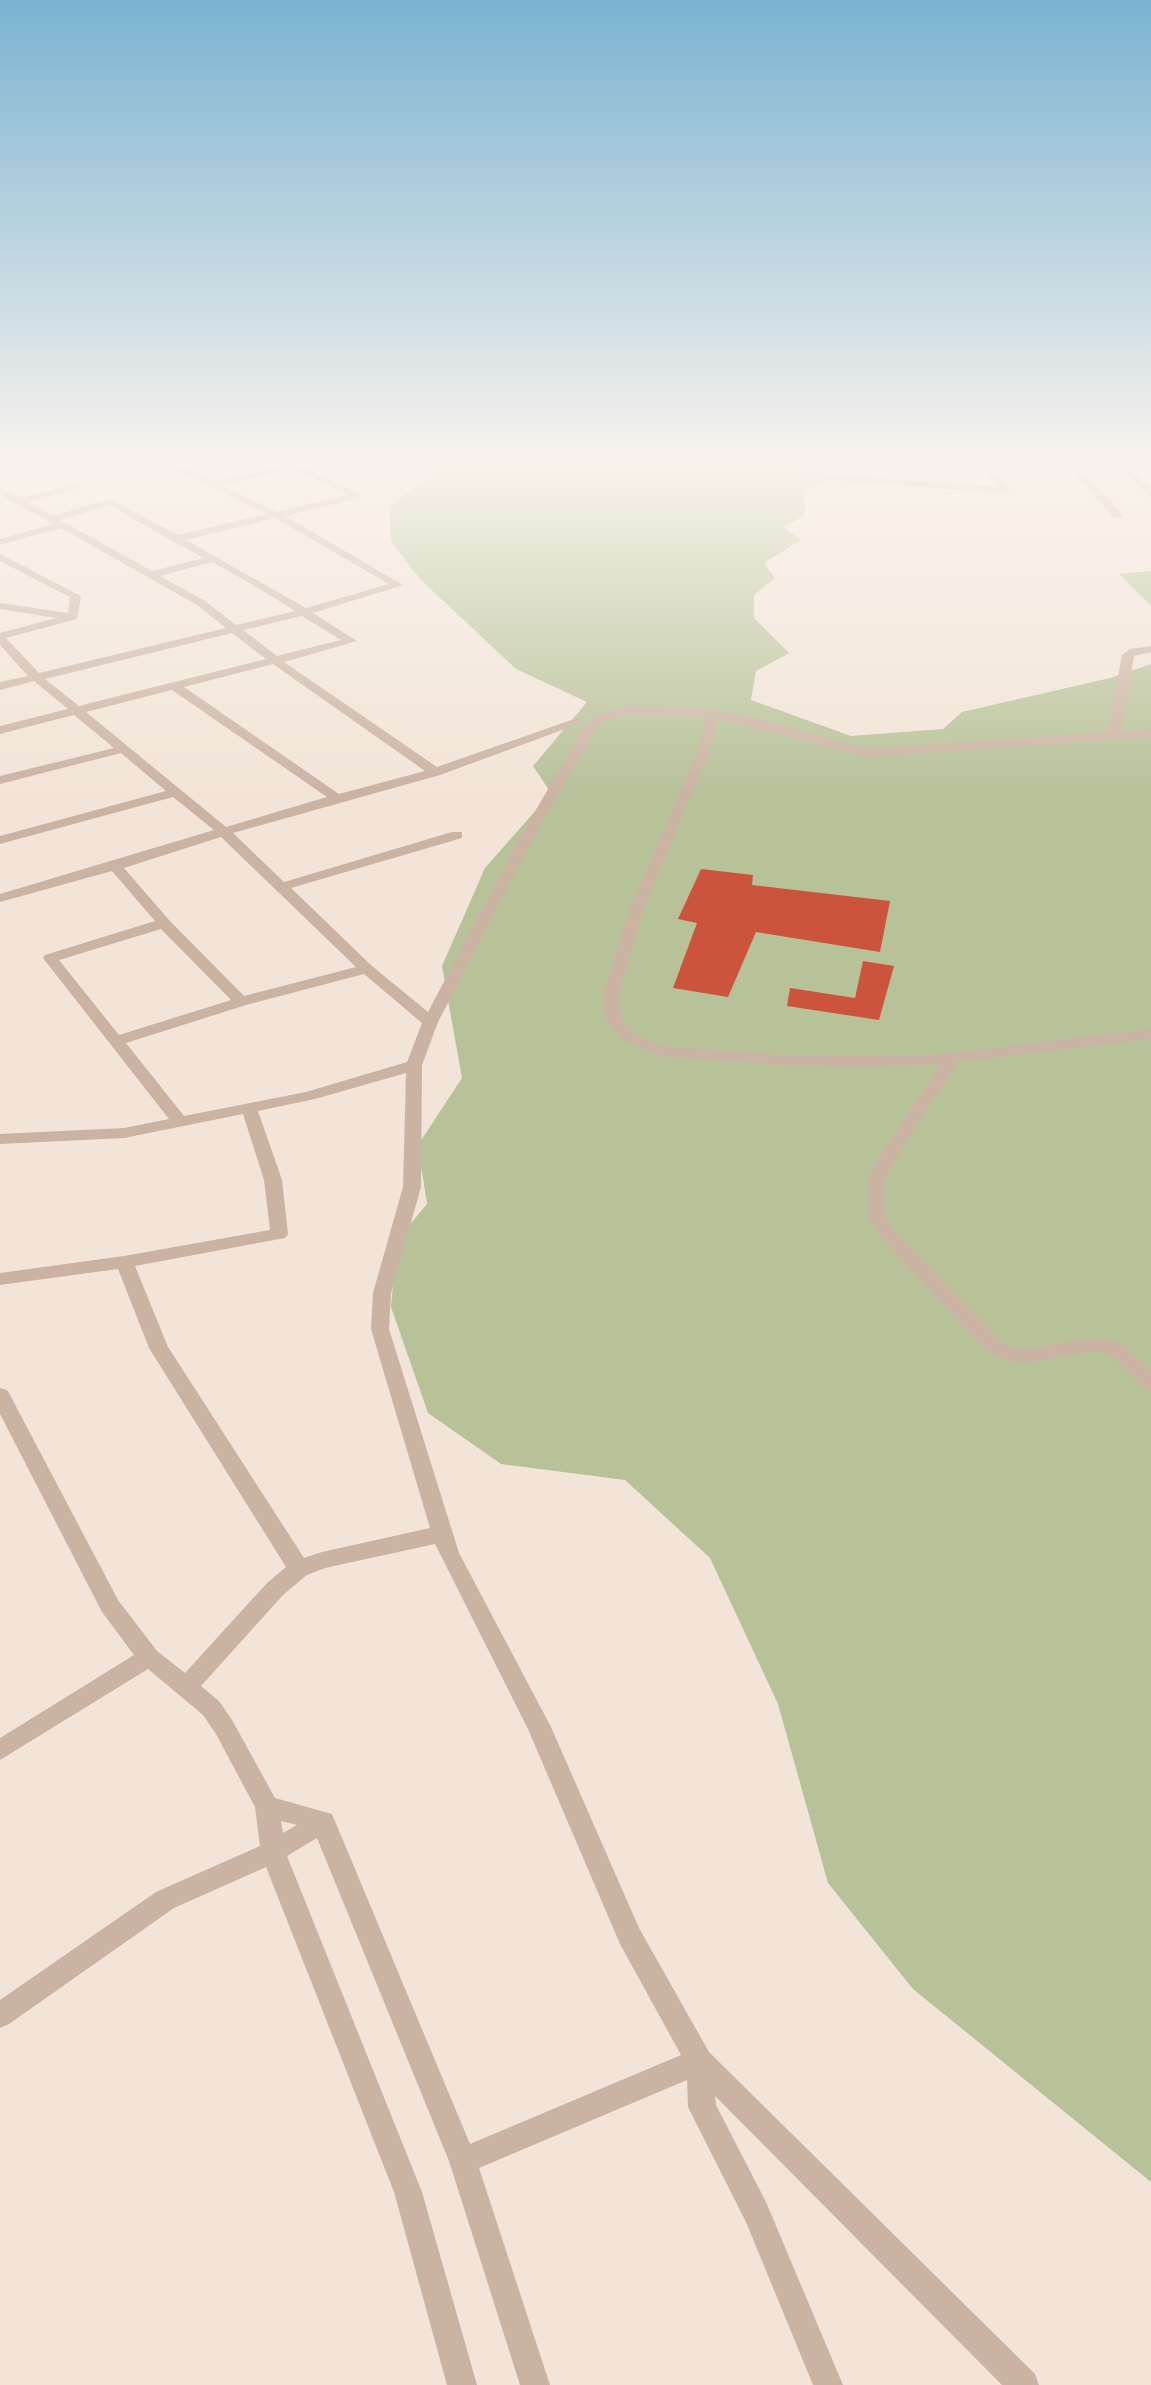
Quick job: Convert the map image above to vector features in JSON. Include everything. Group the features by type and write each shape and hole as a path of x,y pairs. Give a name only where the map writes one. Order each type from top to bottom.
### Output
{"street":[{"path":"28,571 76,596 73,617"},
{"path":"148,571 201,603 274,660 435,772"},
{"path":"153,574 164,571"},
{"path":"0,730 351,641 234,571"},
{"path":"0,686 304,612 398,585 374,571"},
{"path":"0,606 73,617"},
{"path":"73,617 0,637 36,677 224,832 367,968 430,1022"},
{"path":"1114,735 1128,655 1134,651 1151,649"},
{"path":"173,685 337,798"},
{"path":"1024,2385 699,2062 629,1936 539,1727 448,1553 380,1329 382,1293 412,1187 414,1065 430,1022 531,830 592,725 601,718 629,710 714,714 759,723 846,749 868,752 1151,733"},
{"path":"714,714 703,753 636,911 610,999 615,1021 631,1038 659,1051 780,1060 864,1062 922,1061 1151,1034"},
{"path":"0,898 337,798 435,772 578,722"},
{"path":"0,780 123,749"},
{"path":"0,840 176,792"},
{"path":"281,887 457,835"},
{"path":"115,866 164,923 241,1002"},
{"path":"164,923 50,958 180,1122"},
{"path":"116,1041 241,1002 367,968"},
{"path":"953,1057 883,1165 876,1181 876,1215 886,1233 996,1348 1012,1355 1027,1356 1090,1345 1108,1346 1123,1355 1151,1384"},
{"path":"0,1139 124,1133 309,1097 414,1065"},
{"path":"0,1279 124,1262 279,1234 273,1180 249,1108"},
{"path":"124,1262 159,1348 299,1569"},
{"path":"0,1395 110,1606 149,1657 211,1708 267,1806 273,1852 408,2192 462,2385"},
{"path":"186,1687 275,1589 299,1569 322,1560 442,1534"},
{"path":"0,1750 149,1657"},
{"path":"267,1806 323,1822"},
{"path":"0,2015 165,1899 273,1852 323,1822"},
{"path":"323,1822 463,2161 535,2385"},
{"path":"463,2161 699,2062"},
{"path":"699,2062 702,2106 757,2213 828,2385"}],"green space":[{"path":"414,571 770,571 775,578 754,595 754,618 789,653 756,671 751,700 851,736 943,729 962,712 1110,678 1151,664 1151,2182 913,1989 828,1883 778,1704 710,1558 625,1480 501,1464 428,1413 391,1307 397,1240 427,1204 418,1145 462,1078 442,966 485,868 551,793 533,766 587,702 516,669"},
{"path":"1151,571 1151,606 1119,574"}],"building":[{"path":"701,869 753,875 752,885 890,901 880,952 756,932 728,997 673,988 697,923 678,919"},
{"path":"863,961 894,966 879,1020 787,1006 790,988 855,998"}]}
